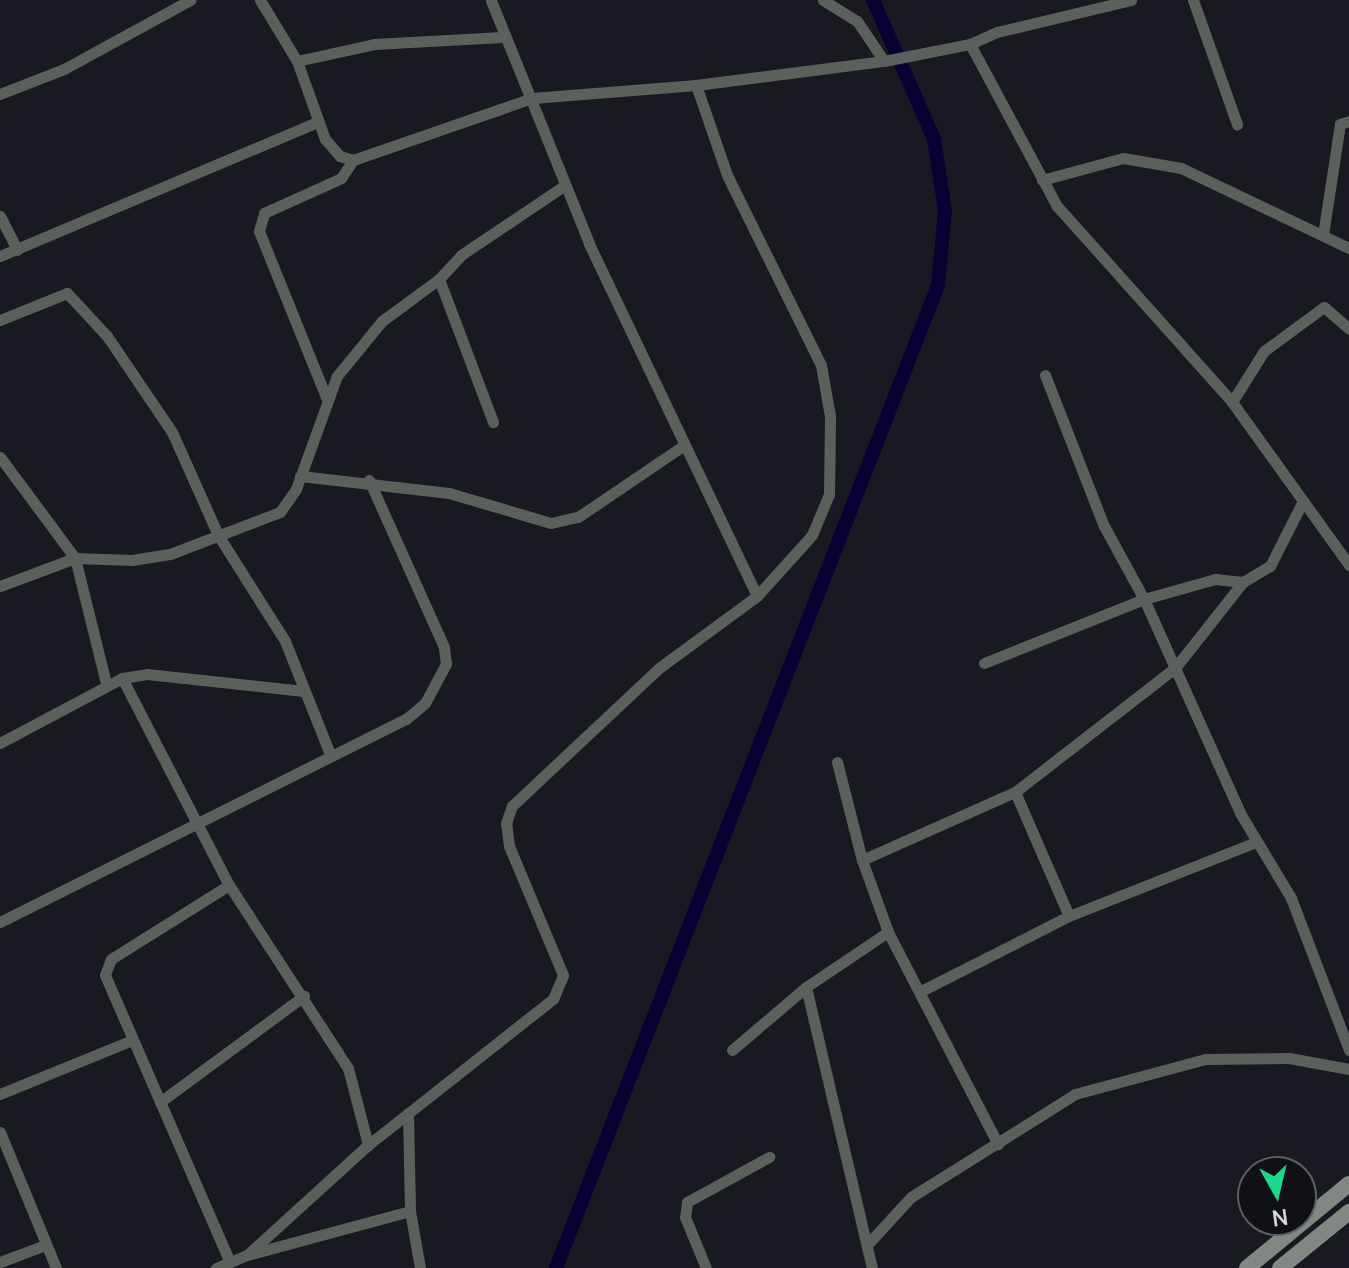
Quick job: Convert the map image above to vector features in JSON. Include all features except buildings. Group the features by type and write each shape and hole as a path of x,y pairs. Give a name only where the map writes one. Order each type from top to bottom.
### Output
{"main road":[{"path":"1247,1268 1349,1184"},
{"path":"1280,1268 1349,1212"}],"street":[{"path":"0,94 64,69 190,0"},
{"path":"260,0 297,61 317,122 340,156 353,160 532,98 696,85 888,60 970,44 997,32 1131,0"},
{"path":"491,0 502,37 532,98 565,185 683,446 742,557 757,596"},
{"path":"823,0 857,21 888,60"},
{"path":"1193,0 1237,124"},
{"path":"297,61 374,44 502,37"},
{"path":"970,44 1042,180 1118,280 1232,402 1349,565"},
{"path":"247,1255 368,1145 559,990 559,962 509,846 506,823 512,806 659,668 757,596 812,535 829,494 830,416 816,352 727,175 696,85"},
{"path":"1323,235 1340,124 1349,121"},
{"path":"0,256 317,122"},
{"path":"1042,180 1123,158 1181,168 1349,248"},
{"path":"326,397 259,231 264,213 341,178 353,160"},
{"path":"0,586 75,558 132,560 170,554 280,512 300,476 326,397 382,321 439,279 461,255 565,185"},
{"path":"0,216 17,250"},
{"path":"439,279 493,422"},
{"path":"0,320 67,293 107,336 172,432 218,535 285,641 330,754"},
{"path":"1232,402 1264,351 1324,307 1349,329"},
{"path":"1045,375 1104,526 1144,599 1256,842 1291,898 1349,1050"},
{"path":"300,476 369,480 449,493 551,523 578,517 683,446"},
{"path":"0,457 75,558 106,683"},
{"path":"0,922 330,754 406,719 425,703 446,664 444,647 369,480"},
{"path":"862,860 1015,792 1175,668 1243,582 1270,566 1303,501"},
{"path":"984,663 1144,599 1215,579 1243,582"},
{"path":"0,743 106,683 122,678 147,674 303,691"},
{"path":"122,678 229,885 348,1068 368,1145"},
{"path":"837,762 862,860 888,932 921,991 934,1029 998,1144"},
{"path":"1015,792 1069,916"},
{"path":"921,991 1069,916 1256,842"},
{"path":"229,885 107,966 107,983 230,1262"},
{"path":"732,1050 806,987 888,932"},
{"path":"806,987 872,1268"},
{"path":"160,1102 304,996"},
{"path":"0,1094 132,1040"},
{"path":"867,1245 911,1197 1075,1094 1179,1063 1289,1058 1349,1069"},
{"path":"408,1113 410,1211 420,1268"},
{"path":"0,1132 56,1268"},
{"path":"706,1268 685,1217 687,1202 769,1157"},
{"path":"216,1268 247,1255 410,1211"},
{"path":"0,1262 45,1245"}],"waterway":[{"path":"556,1268 938,285 945,211 934,139 873,0"}]}
